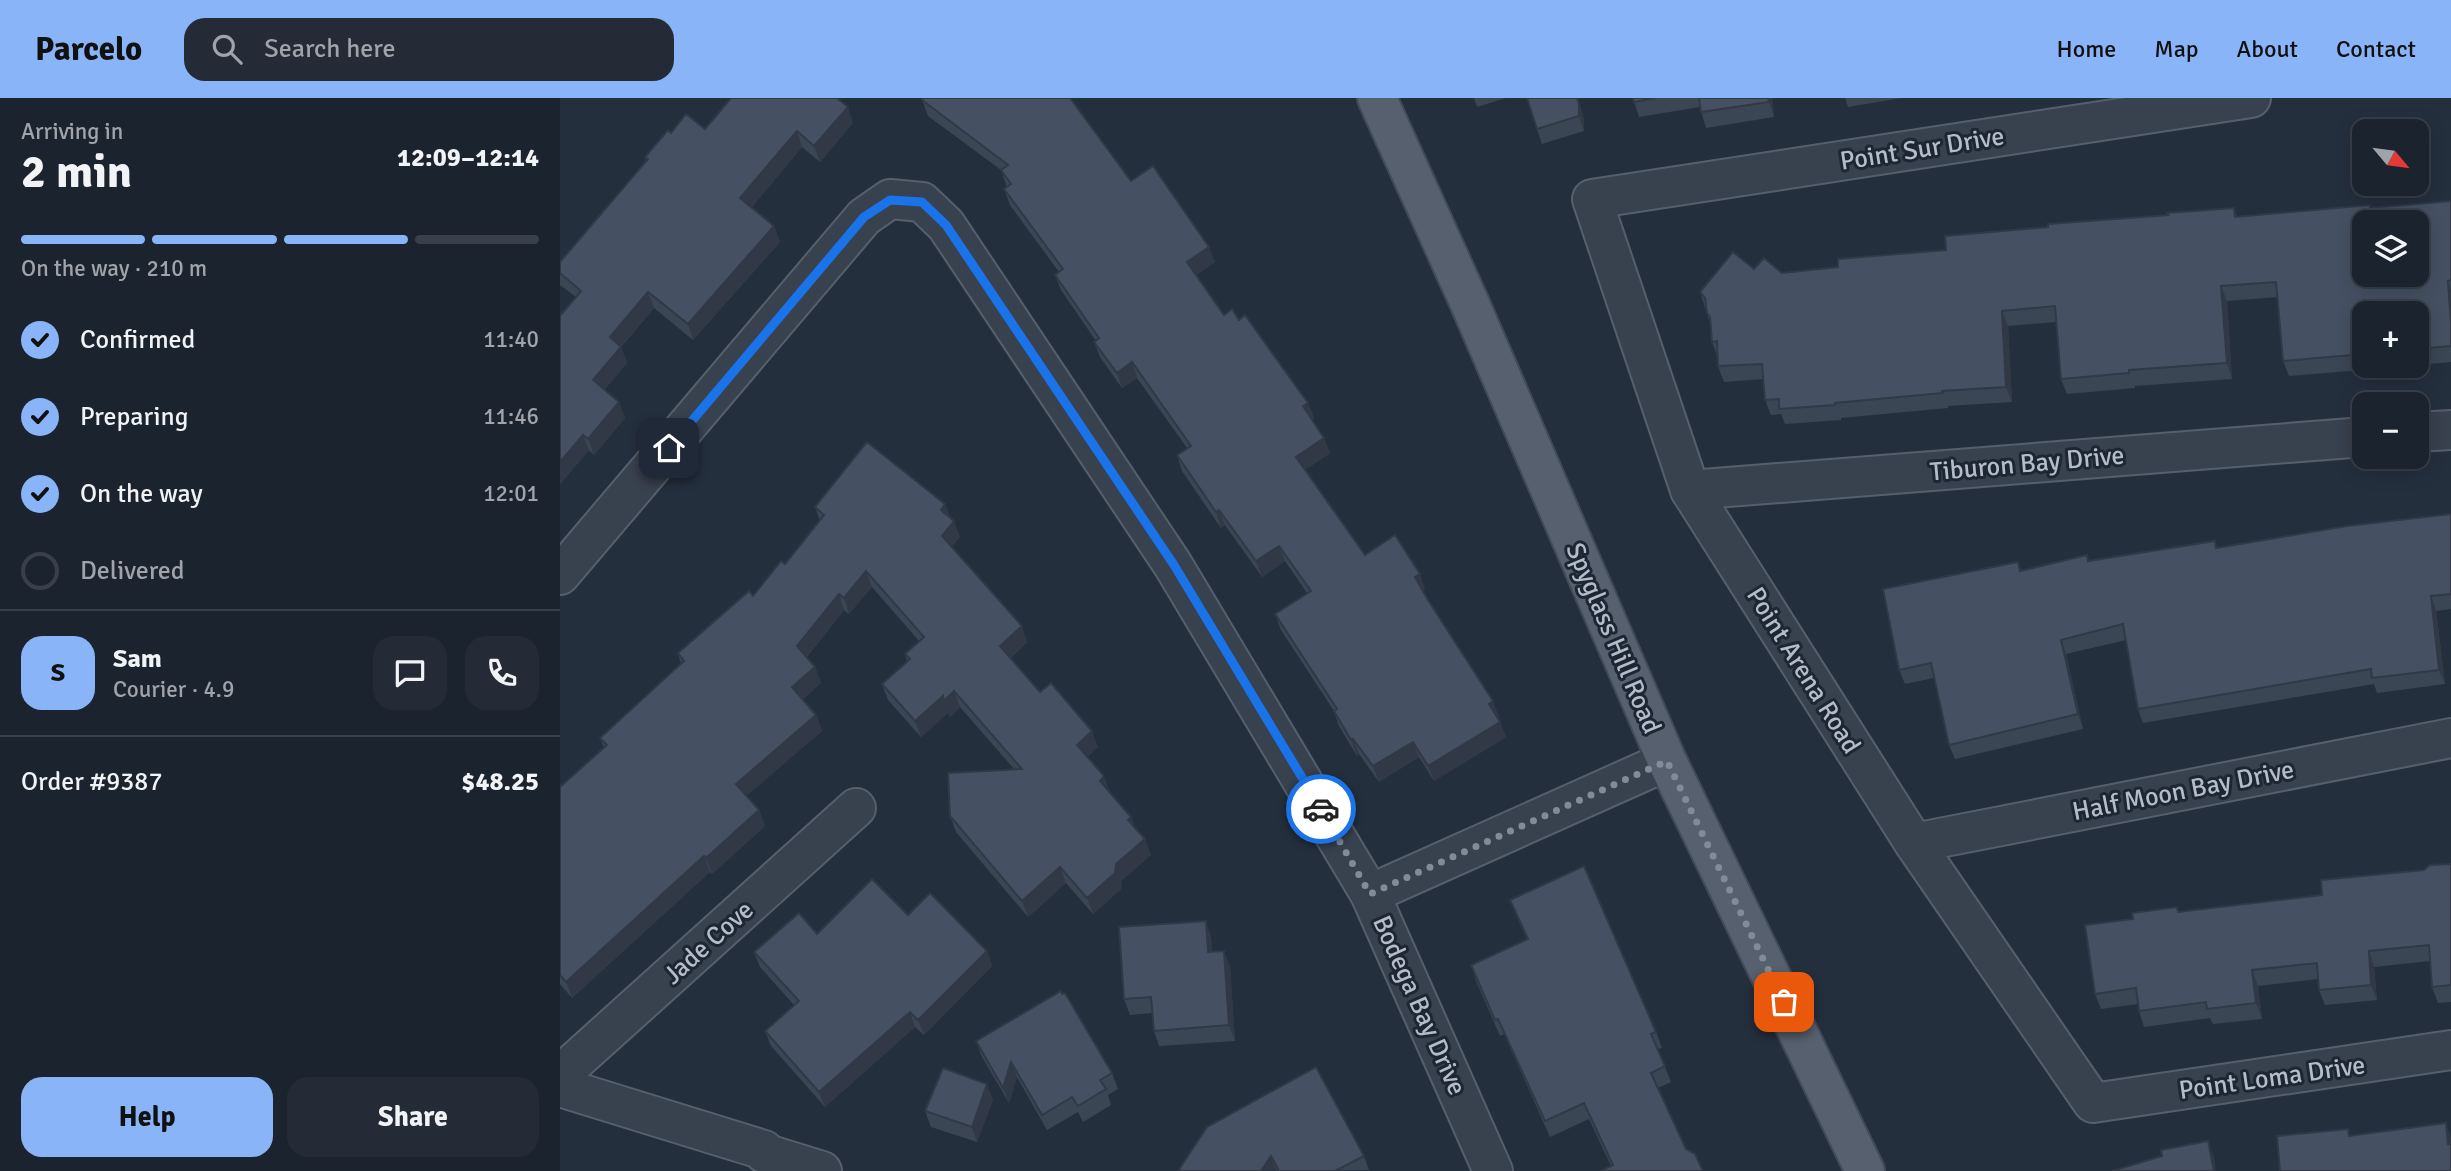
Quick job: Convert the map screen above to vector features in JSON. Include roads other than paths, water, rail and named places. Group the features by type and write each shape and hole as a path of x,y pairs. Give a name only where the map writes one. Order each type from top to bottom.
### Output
{"main road":[{"name":"Spyglass Hill Road","path":"1377,98 1470,304 1667,761 1865,1171"}],"street":[{"name":"Point Sur Drive","path":"1592,198 2251,98"},
{"name":"Point Arena Road","path":"1592,198 1690,490 1914,843 2093,1103"},
{"name":"Bodega Bay Drive","path":"560,575 864,217 890,200 922,202 946,225 1174,565 1370,894 1493,1171"},
{"path":"2429,431 2451,430"},
{"name":"Tiburon Bay Drive","path":"1690,490 2352,437"},
{"name":"Half Moon Bay Drive","path":"1914,843 2451,738"},
{"path":"1370,894 1667,761"},
{"name":"Jade Cove","path":"560,1075 856,808"},
{"name":"Point Loma Drive","path":"2093,1103 2451,1050"},
{"path":"560,1087 764,1150 761,1162 822,1171"}]}
